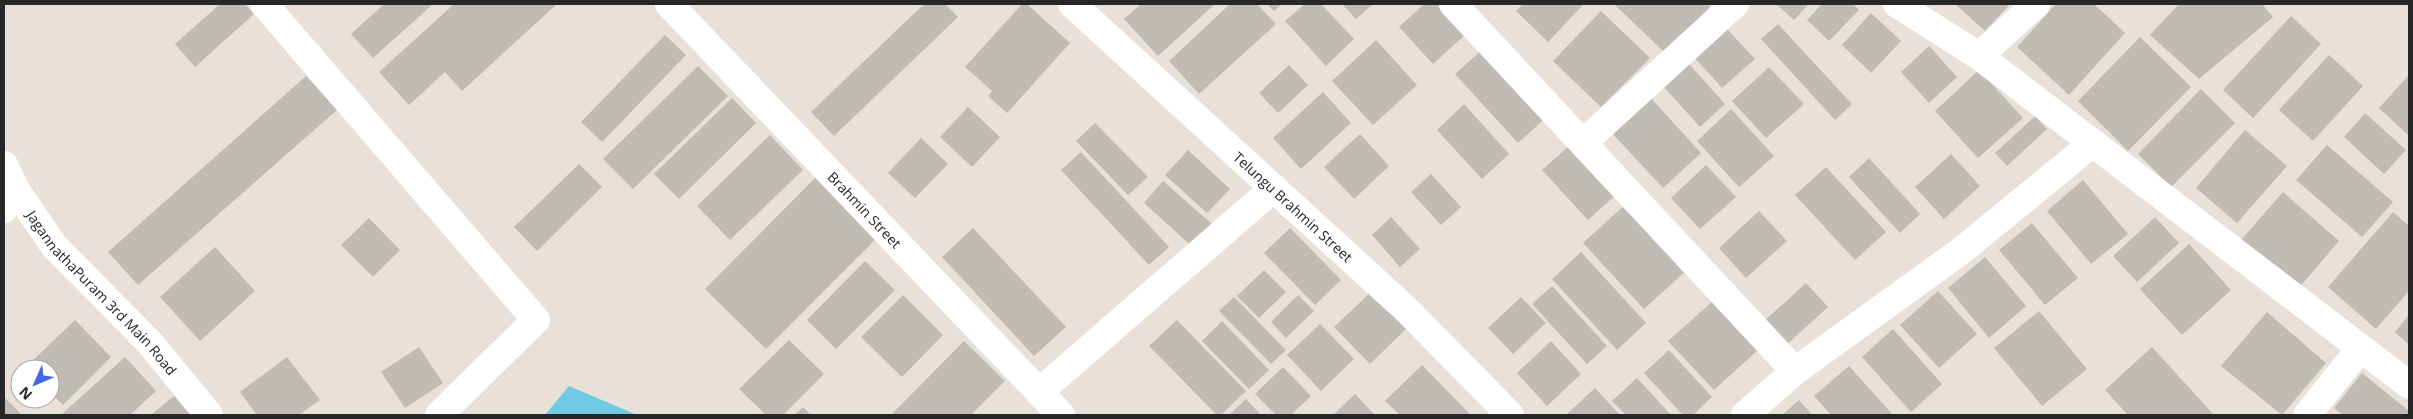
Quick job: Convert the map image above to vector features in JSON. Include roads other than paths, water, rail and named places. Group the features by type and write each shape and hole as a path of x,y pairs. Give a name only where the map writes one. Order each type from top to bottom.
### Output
{"street":[{"path":"264,4 536,320 439,415"},
{"name":"Brahmin Street","path":"669,4 1061,415"},
{"name":"Telungu Brahmin Street","path":"1072,4 1408,312 1510,415"},
{"path":"1453,4 1584,142 1795,371"},
{"path":"1584,142 1735,4"},
{"path":"1897,4 1979,56 2409,385"},
{"path":"1979,56 2036,4"},
{"path":"1745,415 1795,371 1961,251 2094,143"},
{"name":"JagannathaPuram 3rd Main Road","path":"4,165 10,199 149,342 209,415"},
{"path":"1039,392 1274,188"},
{"path":"2307,415 2360,349"}],"water":[{"path":"569,386 637,415 545,415"}]}
